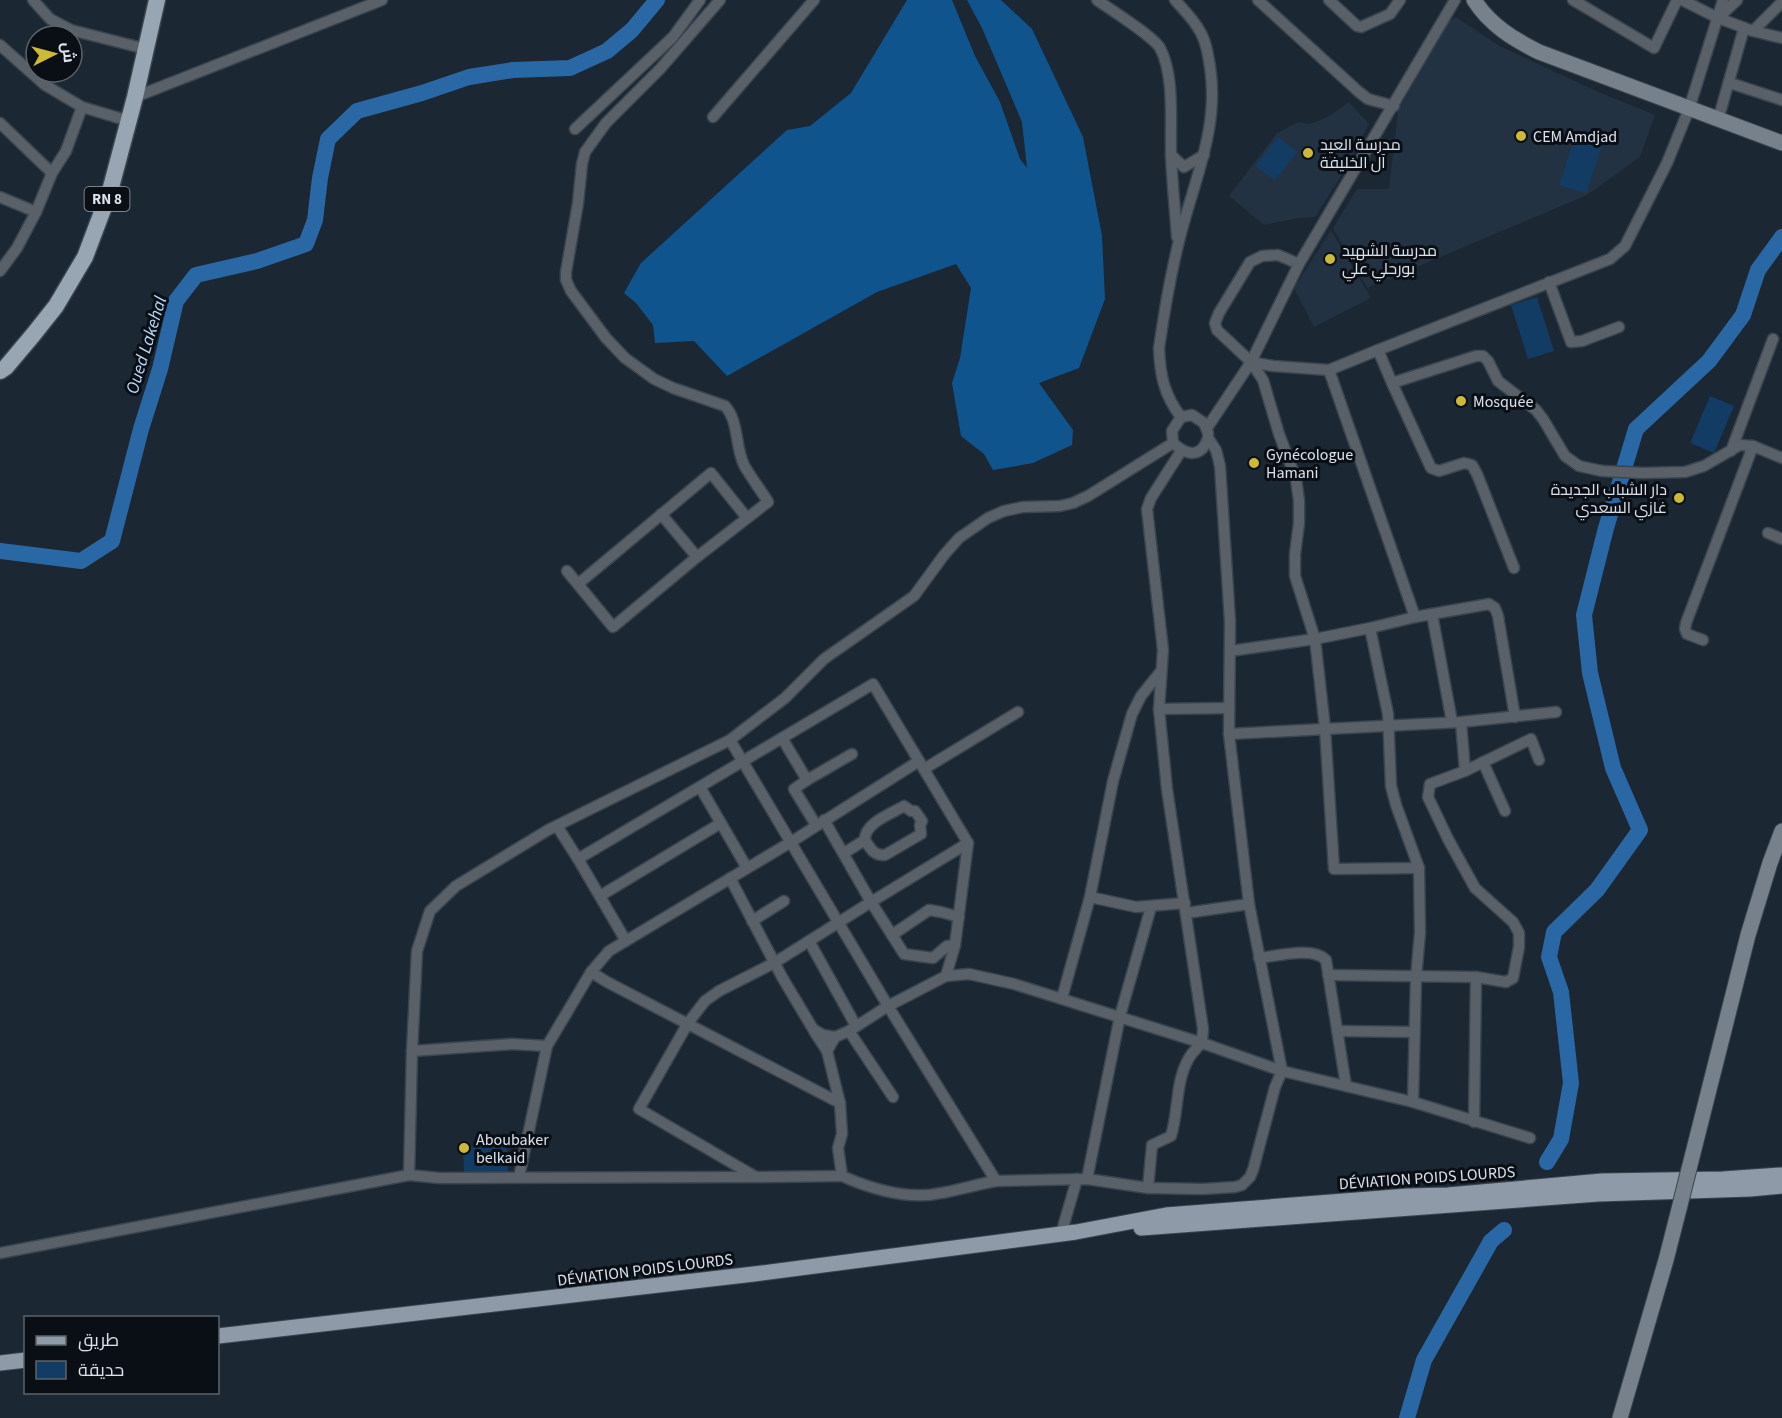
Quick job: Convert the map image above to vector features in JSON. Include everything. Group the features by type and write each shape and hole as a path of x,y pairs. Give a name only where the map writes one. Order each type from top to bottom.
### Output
{"highway":[{"name":"RN 8","path":"0,371 6,367 56,306 85,257 110,191 135,97 157,0"}],"main road":[{"path":"1474,0 1483,14 1511,38 1530,47 1782,143"},
{"path":"1620,1418 1666,1260 1748,935 1782,831"},
{"name":"DÉVIATION POIDS LOURDS","path":"219,1336 721,1278 1068,1233 1166,1215 1408,1196 1448,1195 1602,1181 1723,1179 1782,1175"},
{"name":"DÉVIATION POIDS LOURDS","path":"1068,1233 1598,1194 1782,1186"},
{"path":"0,1363 24,1360"}],"street":[{"path":"33,0 50,19 71,30 146,49"},
{"path":"135,97 382,0"},
{"path":"575,129 672,37 700,0"},
{"path":"567,571 613,627 697,556 768,502 744,465 730,411 725,406 654,379 631,363 606,339 571,291 566,280 585,152 606,123 660,69 720,0"},
{"path":"713,117 814,0"},
{"path":"1097,0 1149,37 1159,47 1166,65 1178,245"},
{"path":"1175,0 1199,29 1207,49 1212,102 1210,128 1178,245 1159,348 1167,397 1180,417"},
{"path":"1258,0 1359,92 1368,99 1394,106"},
{"path":"1329,0 1361,27 1390,14 1400,0"},
{"path":"1180,417 1172,431 1177,447 1188,453 1203,448 1208,433 1251,362 1299,264 1455,0"},
{"path":"1573,0 1654,48 1677,0"},
{"path":"1682,0 1749,30 1782,38"},
{"path":"1251,362 1272,366 1329,370 1610,259 1625,246 1667,164 1689,109 1723,0"},
{"path":"1718,18 1737,0"},
{"path":"1718,120 1749,30 1782,2"},
{"path":"0,45 45,85 82,107 129,121"},
{"path":"1730,83 1782,100"},
{"path":"0,271 17,248 36,212 52,173 66,151 82,107"},
{"path":"0,123 52,173"},
{"path":"1171,154 1184,166 1204,155"},
{"path":"0,197 36,212"},
{"path":"1299,264 1278,255 1262,256 1250,262 1219,312 1215,323 1217,330 1251,362 1263,380 1279,434 1296,479 1299,512 1295,576 1315,639 1325,728 1334,869 1419,868"},
{"path":"1549,282 1570,342 1582,341 1619,327"},
{"path":"1731,451 1773,339"},
{"path":"1378,350 1431,468 1439,471 1464,463 1472,465 1514,568"},
{"path":"1392,383 1476,356 1484,356 1498,381 1536,410 1565,456 1579,466 1602,471 1685,472 1704,466 1740,445 1754,446 1782,458"},
{"path":"1329,370 1415,617"},
{"path":"0,1253 409,1175 439,1178 842,1176 864,1186 904,1195 927,1195 996,1181 1082,1179 1148,1188 1203,1189 1242,1185 1253,1170 1275,1087 1282,1071 1248,904 1229,734 1230,621 1220,466 1216,450 1201,420 1192,415 1180,417"},
{"path":"1703,640 1687,634 1686,623 1754,446"},
{"path":"1148,1188 1152,1145 1171,1136 1176,1120 1179,1084 1189,1058 1202,1043 1203,1029 1167,789 1159,709 1163,650 1147,509 1177,447"},
{"path":"409,1175 417,951 430,911 456,886 556,826 730,740 785,698 824,659 914,596 959,538 988,518 1004,511 1023,507 1060,506 1073,503 1177,447"},
{"path":"578,584 711,473 747,518"},
{"path":"661,514 697,556"},
{"path":"1768,533 1782,539"},
{"path":"1230,651 1315,639 1415,617 1489,604 1495,608 1498,616 1515,717"},
{"path":"1432,614 1457,722 1465,771"},
{"path":"1370,628 1388,725 1391,786 1419,868 1420,933 1416,977 1413,1102"},
{"path":"1062,998 1090,897 1113,781 1132,714 1141,696 1161,670"},
{"path":"578,859 873,684 968,843 955,945 946,976"},
{"path":"1159,709 1229,708"},
{"path":"519,1177 546,1046 591,972 609,951 820,823 1018,712"},
{"path":"1229,734 1457,722 1556,712"},
{"path":"782,738 807,780"},
{"path":"1328,975 1476,977 1506,982 1513,978 1520,947 1519,933 1513,922 1475,888 1428,797 1430,784 1465,771 1531,739 1539,760"},
{"path":"730,740 888,1006 996,1181"},
{"path":"852,754 794,789 844,853 871,902 904,954 933,958 947,946 955,945"},
{"path":"1483,762 1505,811"},
{"path":"700,787 747,868"},
{"path":"844,853 864,840 867,828 904,807 915,811 922,822 921,834 885,855 872,851 864,840"},
{"path":"600,896 721,823"},
{"path":"556,826 626,941"},
{"path":"756,1177 639,1109 688,1023 705,1001 719,991 774,963 968,843"},
{"path":"730,878 774,963 827,1051 840,1103 842,1134 838,1148 842,1176"},
{"path":"1090,897 1136,907 1185,908 1248,904"},
{"path":"752,921 784,901"},
{"path":"1068,1233 1120,1016 1151,907"},
{"path":"892,935 929,910 959,917"},
{"path":"809,941 852,1029 893,1097"},
{"path":"1259,958 1310,952 1321,955 1326,960 1346,1086"},
{"path":"591,972 840,1103"},
{"path":"813,1029 823,1035 835,1037 946,976 969,974 1062,998 1282,1071 1413,1102 1530,1138"},
{"path":"1474,1122 1476,977"},
{"path":"1337,1031 1414,1032"},
{"path":"827,1051 835,1037"},
{"path":"412,1051 512,1044 546,1046"}],"shaded area":[{"path":"907,0 952,0 975,56 1000,102 1020,159 1027,168 1022,122 982,28 967,0 1001,0 1032,29 1083,137 1102,236 1105,299 1079,368 1039,383 1073,430 1072,445 1033,463 993,470 984,454 961,436 952,383 960,358 971,288 956,264 877,292 727,376 694,341 655,343 653,325 636,303 624,293 641,263 787,130 810,126 851,93"},
{"name":"CEM Amdjad","path":"1456,17 1498,45 1596,91 1655,115 1640,157 1587,195 1367,288 1333,228 1357,189 1389,189 1398,111 1447,22"},
{"name":"مدرسة العيد آل الخليفة","path":"1349,102 1369,124 1343,173 1315,217 1264,225 1229,196 1277,133 1298,122 1309,124 1326,118"},
{"name":"مدرسة الشهيد بورحلي علي","path":"1331,230 1371,298 1314,327 1294,288"}],"green space":[{"path":"1576,134 1603,143 1586,193 1559,185"},
{"path":"1278,137 1297,152 1275,180 1255,166"},
{"path":"1537,297 1554,351 1528,359 1511,305"},
{"path":"1710,396 1734,406 1714,453 1690,443"},
{"path":"507,1145 508,1173 464,1175 463,1147"}],"waterway":[{"name":"Oued Lakehal","path":"0,551 81,561 112,541 141,429 160,369 176,301 196,275 257,261 306,244 315,220 328,139 357,111 469,77 513,70 570,68 607,51 632,30 657,0"},
{"path":"1547,1162 1561,1139 1571,1083 1561,992 1549,957 1554,932 1597,890 1640,830 1613,768 1590,673 1584,615 1606,528 1636,429 1709,361 1743,315 1758,270 1782,237"},
{"path":"1407,1418 1424,1360 1491,1241 1504,1230"}],"place":[{"name":"CEM Amdjad","path":"1521,136"},
{"name":"مدرسة العيد آل الخليفة","path":"1308,153"},
{"name":"مدرسة الشهيد بورحلي علي","path":"1330,259"},
{"name":"Mosquée","path":"1461,401"},
{"name":"Gynécologue Hamani","path":"1254,463"},
{"name":"دار الشباب الجديدة غازي السعدي","path":"1679,498"},
{"name":"Aboubaker belkaid","path":"464,1148"}]}
